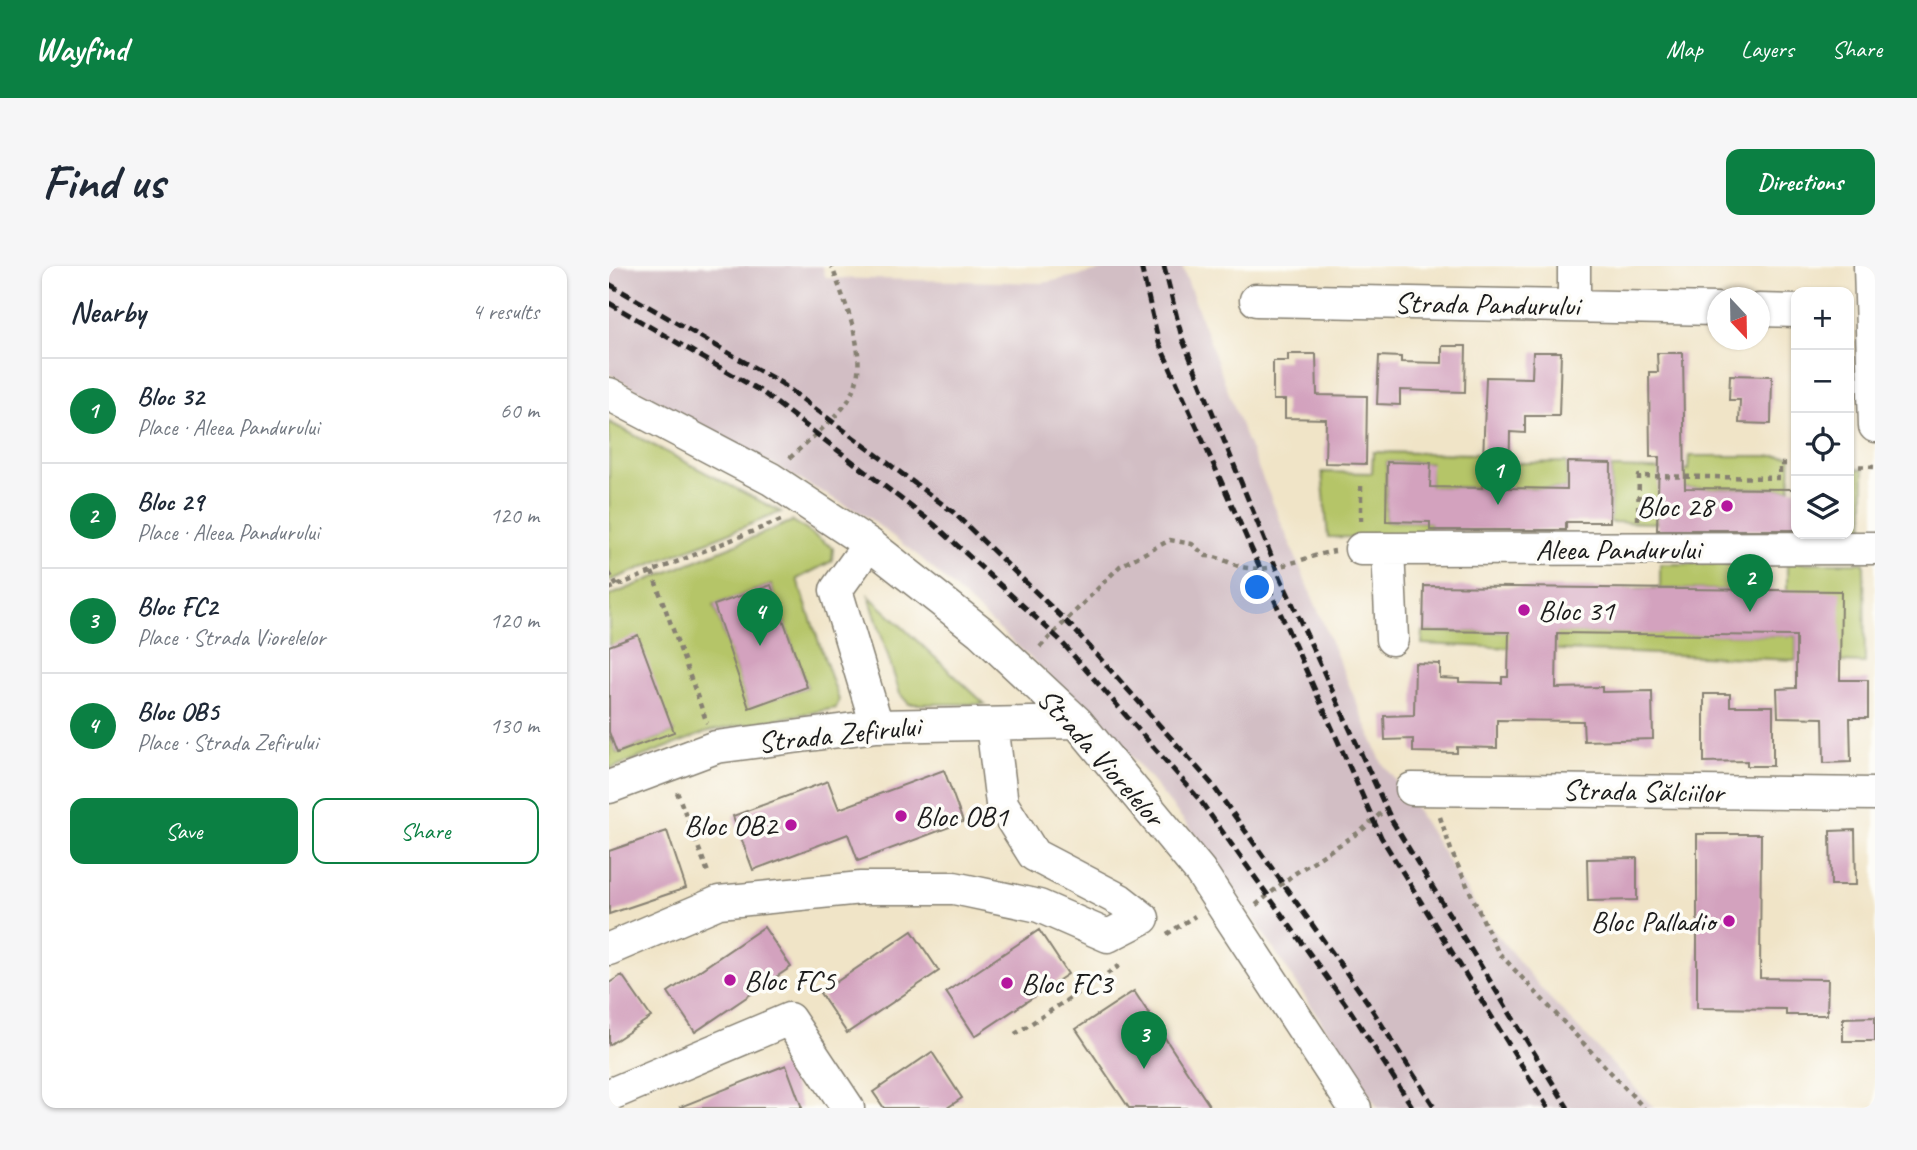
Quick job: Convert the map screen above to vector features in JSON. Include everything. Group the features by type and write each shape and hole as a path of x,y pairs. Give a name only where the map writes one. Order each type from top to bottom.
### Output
{"street":[{"path":"1574,266 1574,306"},
{"path":"1870,266 1865,312 1875,426"},
{"name":"Strada Pandurului","path":"1256,300 1707,309"},
{"path":"1770,310 1791,311"},
{"name":"Strada Viorelelor","path":"609,394 771,479 869,544 981,632 1077,722 1200,871 1355,1108"},
{"path":"869,544 836,590 877,726"},
{"name":"Aleea Pandurului","path":"1374,549 1875,548"},
{"path":"1374,549 1392,639"},
{"name":"Strada Zefirului","path":"609,787 716,747 877,726 1077,722"},
{"path":"609,949 719,902 861,888 954,888 1039,906 1108,936 1143,918 1120,900 1034,855 1002,804 992,724"},
{"name":"Strada Sălciilor","path":"1422,789 1875,794"},
{"path":"609,1095 789,1018 848,1108"}],"path":[{"path":"771,479 847,402 859,374 856,338 832,266"},
{"path":"1637,549 1639,476 1780,478 1780,464 1791,464"},
{"path":"1854,466 1875,467"},
{"path":"609,589 811,508"},
{"path":"1019,667 1120,566 1170,540 1192,544 1206,556 1217,556 1247,568 1285,566 1331,552 1374,549"},
{"path":"652,572 711,734"},
{"path":"609,573 617,586"},
{"path":"676,788 719,902"},
{"path":"1157,940 1227,912 1294,874 1361,831 1396,799 1422,789 1498,952 1644,1108"},
{"path":"1015,1034 1124,962"}],"shaded area":[{"path":"609,266 822,266 826,278 1043,283 1123,266 1182,266 1242,429 1381,761 1417,811 1484,919 1546,994 1654,1108 1378,1108 1214,858 1134,759 1038,665 921,558 869,518 609,374"}],"green space":[{"path":"609,422 781,512 609,581"},
{"path":"1373,452 1478,454 1479,464 1567,462 1567,489 1430,487 1430,463 1387,462 1386,521 1430,522 1430,538 1328,537 1322,472 1372,473"},
{"path":"1689,456 1791,456 1790,489 1659,488 1657,523 1610,522 1611,468 1688,470"},
{"path":"1854,469 1864,469 1864,544 1854,537"},
{"path":"793,521 833,548 832,561 797,579 839,700 836,708 710,731 609,769 609,732 617,753 674,732 609,646 609,596","holes":["771,585 807,687 749,707 714,605"]},
{"path":"1787,563 1864,563 1865,663 1422,644 1423,631 1625,633 1626,589 1660,588 1660,564 1733,564 1733,590 1660,589 1659,633 1796,636 1796,658 1840,659 1787,590"},
{"path":"869,596 985,704 909,704 900,694"}],"building":[{"path":"1442,346 1466,346 1465,392 1400,390 1400,405 1377,404 1379,356 1401,357 1401,362 1442,363"},
{"path":"1533,352 1561,352 1559,416 1525,416 1525,433 1510,432 1509,488 1567,489 1567,462 1611,463 1610,522 1566,522 1566,530 1430,530 1430,522 1386,521 1387,462 1431,463 1430,487 1482,488 1486,377 1532,378"},
{"path":"1657,353 1683,353 1685,488 1791,489 1791,530 1657,530 1659,457 1650,457 1649,372 1658,372"},
{"path":"1288,354 1316,354 1317,395 1367,396 1366,464 1325,463 1326,419 1285,418 1285,400 1273,400 1273,361 1288,361"},
{"path":"1730,375 1772,376 1771,424 1739,423 1740,400 1729,400"},
{"path":"771,585 807,687 749,708 714,605"},
{"path":"1424,586 1841,591 1840,680 1868,680 1868,718 1850,718 1851,762 1824,763 1823,718 1778,717 1777,689 1796,688 1796,636 1557,633 1556,688 1602,687 1602,692 1652,691 1653,739 1584,741 1583,721 1497,720 1497,748 1457,747 1457,753 1413,752 1413,739 1385,740 1384,716 1414,715 1415,663 1440,664 1440,678 1459,679 1459,682 1502,683 1502,677 1508,677 1509,632 1423,631"},
{"path":"638,635 674,732 617,753 609,732 609,646"},
{"path":"1704,694 1730,694 1730,706 1773,706 1773,766 1747,766 1747,761 1704,762"},
{"path":"944,770 963,822 858,861 848,834 753,870 733,816 828,781 839,809"},
{"path":"1855,830 1856,885 1831,885 1830,831"},
{"path":"667,831 686,888 609,914 609,851"},
{"name":"Bloc Palladio","path":"1697,834 1761,834 1760,978 1828,979 1827,1015 1786,1015 1786,1009 1697,1008"},
{"path":"1637,858 1637,900 1588,901 1587,859"},
{"name":"Bloc FC5","path":"764,927 791,967 695,1032 668,992"},
{"name":"Bloc FC3","path":"1039,930 1068,974 975,1036 946,992"},
{"path":"912,931 939,971 847,1033 820,993"},
{"path":"622,975 651,1017 609,1045 609,983"},
{"path":"1134,991 1211,1108 1129,1108 1076,1029"},
{"path":"1875,1017 1875,1041 1843,1041 1843,1018"},
{"path":"932,1052 962,1098 947,1108 884,1108 873,1092"},
{"path":"786,1065 802,1108 680,1107"}],"railway":[{"path":"1141,266 1159,343 1381,837 1548,1108"},
{"path":"1164,266 1182,338 1277,570 1392,821 1568,1108"},
{"path":"609,284 781,383 953,512 1073,628 1211,783 1366,1000 1435,1108"},
{"path":"609,303 762,392 935,525 1059,639 1199,799 1350,1010 1413,1108"}],"place":[{"name":"Bloc 32","path":"1498,505"},
{"name":"Bloc 28","path":"1727,506"},
{"name":"Bloc 31","path":"1524,610"},
{"name":"Bloc 29","path":"1750,612"},
{"name":"Bloc OB5","path":"760,646"},
{"name":"Bloc OB1","path":"901,816"},
{"name":"Bloc OB2","path":"791,825"},
{"name":"Bloc Palladio","path":"1729,921"},
{"name":"Bloc FC5","path":"730,980"},
{"name":"Bloc FC3","path":"1007,983"},
{"name":"Bloc FC2","path":"1144,1069"}]}
